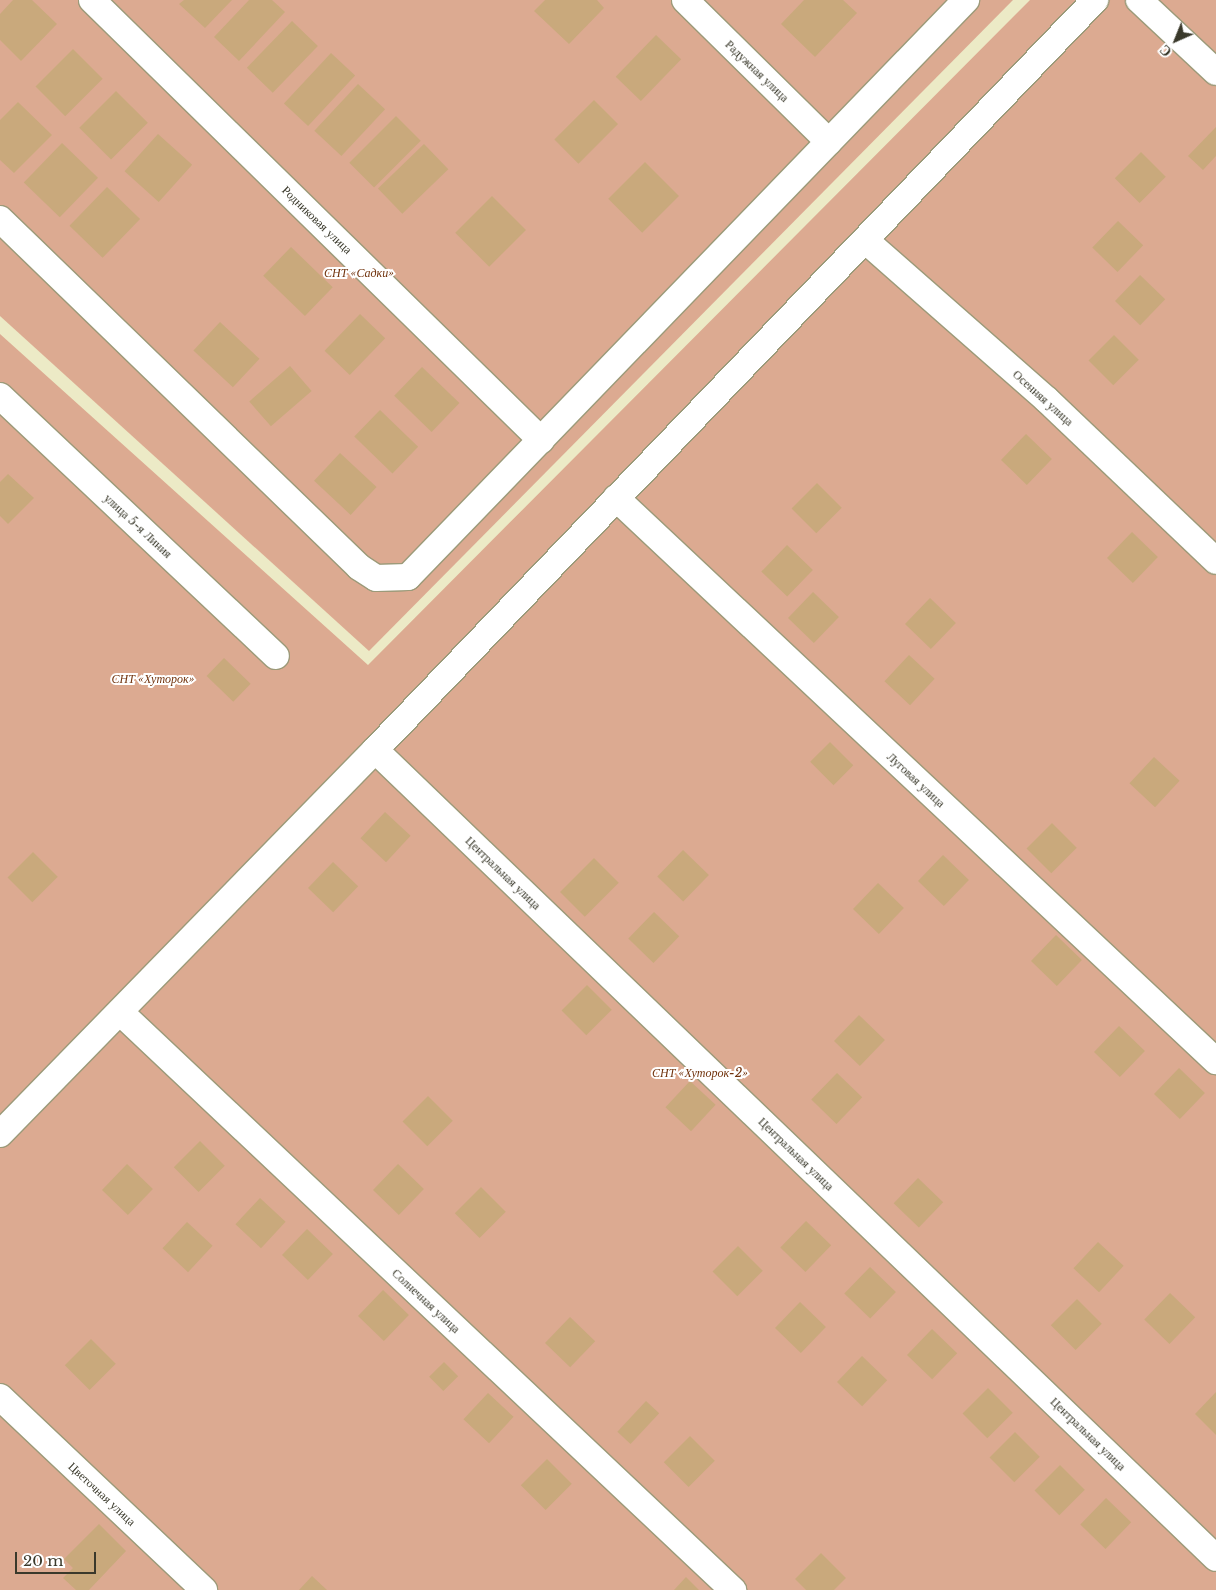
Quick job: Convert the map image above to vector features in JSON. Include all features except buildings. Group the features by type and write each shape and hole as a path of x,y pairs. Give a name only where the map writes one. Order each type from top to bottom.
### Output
{"street":[{"name":"Родниковая улица","path":"92,0 541,440"},
{"name":"Радужная улица","path":"684,0 829,142"},
{"path":"0,220 359,567 376,578 408,577 966,0"},
{"path":"0,1134 375,750 1094,0"},
{"path":"1139,0 1216,72"},
{"name":"Осенняя улица","path":"865,240 1047,400 1216,561"},
{"name":"улица 5-я Линия","path":"0,396 276,656"},
{"name":"Луговая улица","path":"616,498 1216,1061"},
{"name":"Центральная улица","path":"375,750 1216,1558"},
{"name":"Солнечная улица","path":"120,1012 733,1590"},
{"name":"Цветочная улица","path":"0,1397 204,1590"}],"green space":[{"name":"СНТ «Садки»","path":"0,0 1013,0 369,651 0,316"},
{"name":"СНТ «Хуторок-2»","path":"1030,0 1216,0 1216,1590 0,1590 0,334 368,665"}],"park label":[{"name":"СНТ «Хуторок»","path":"153,679"}]}
